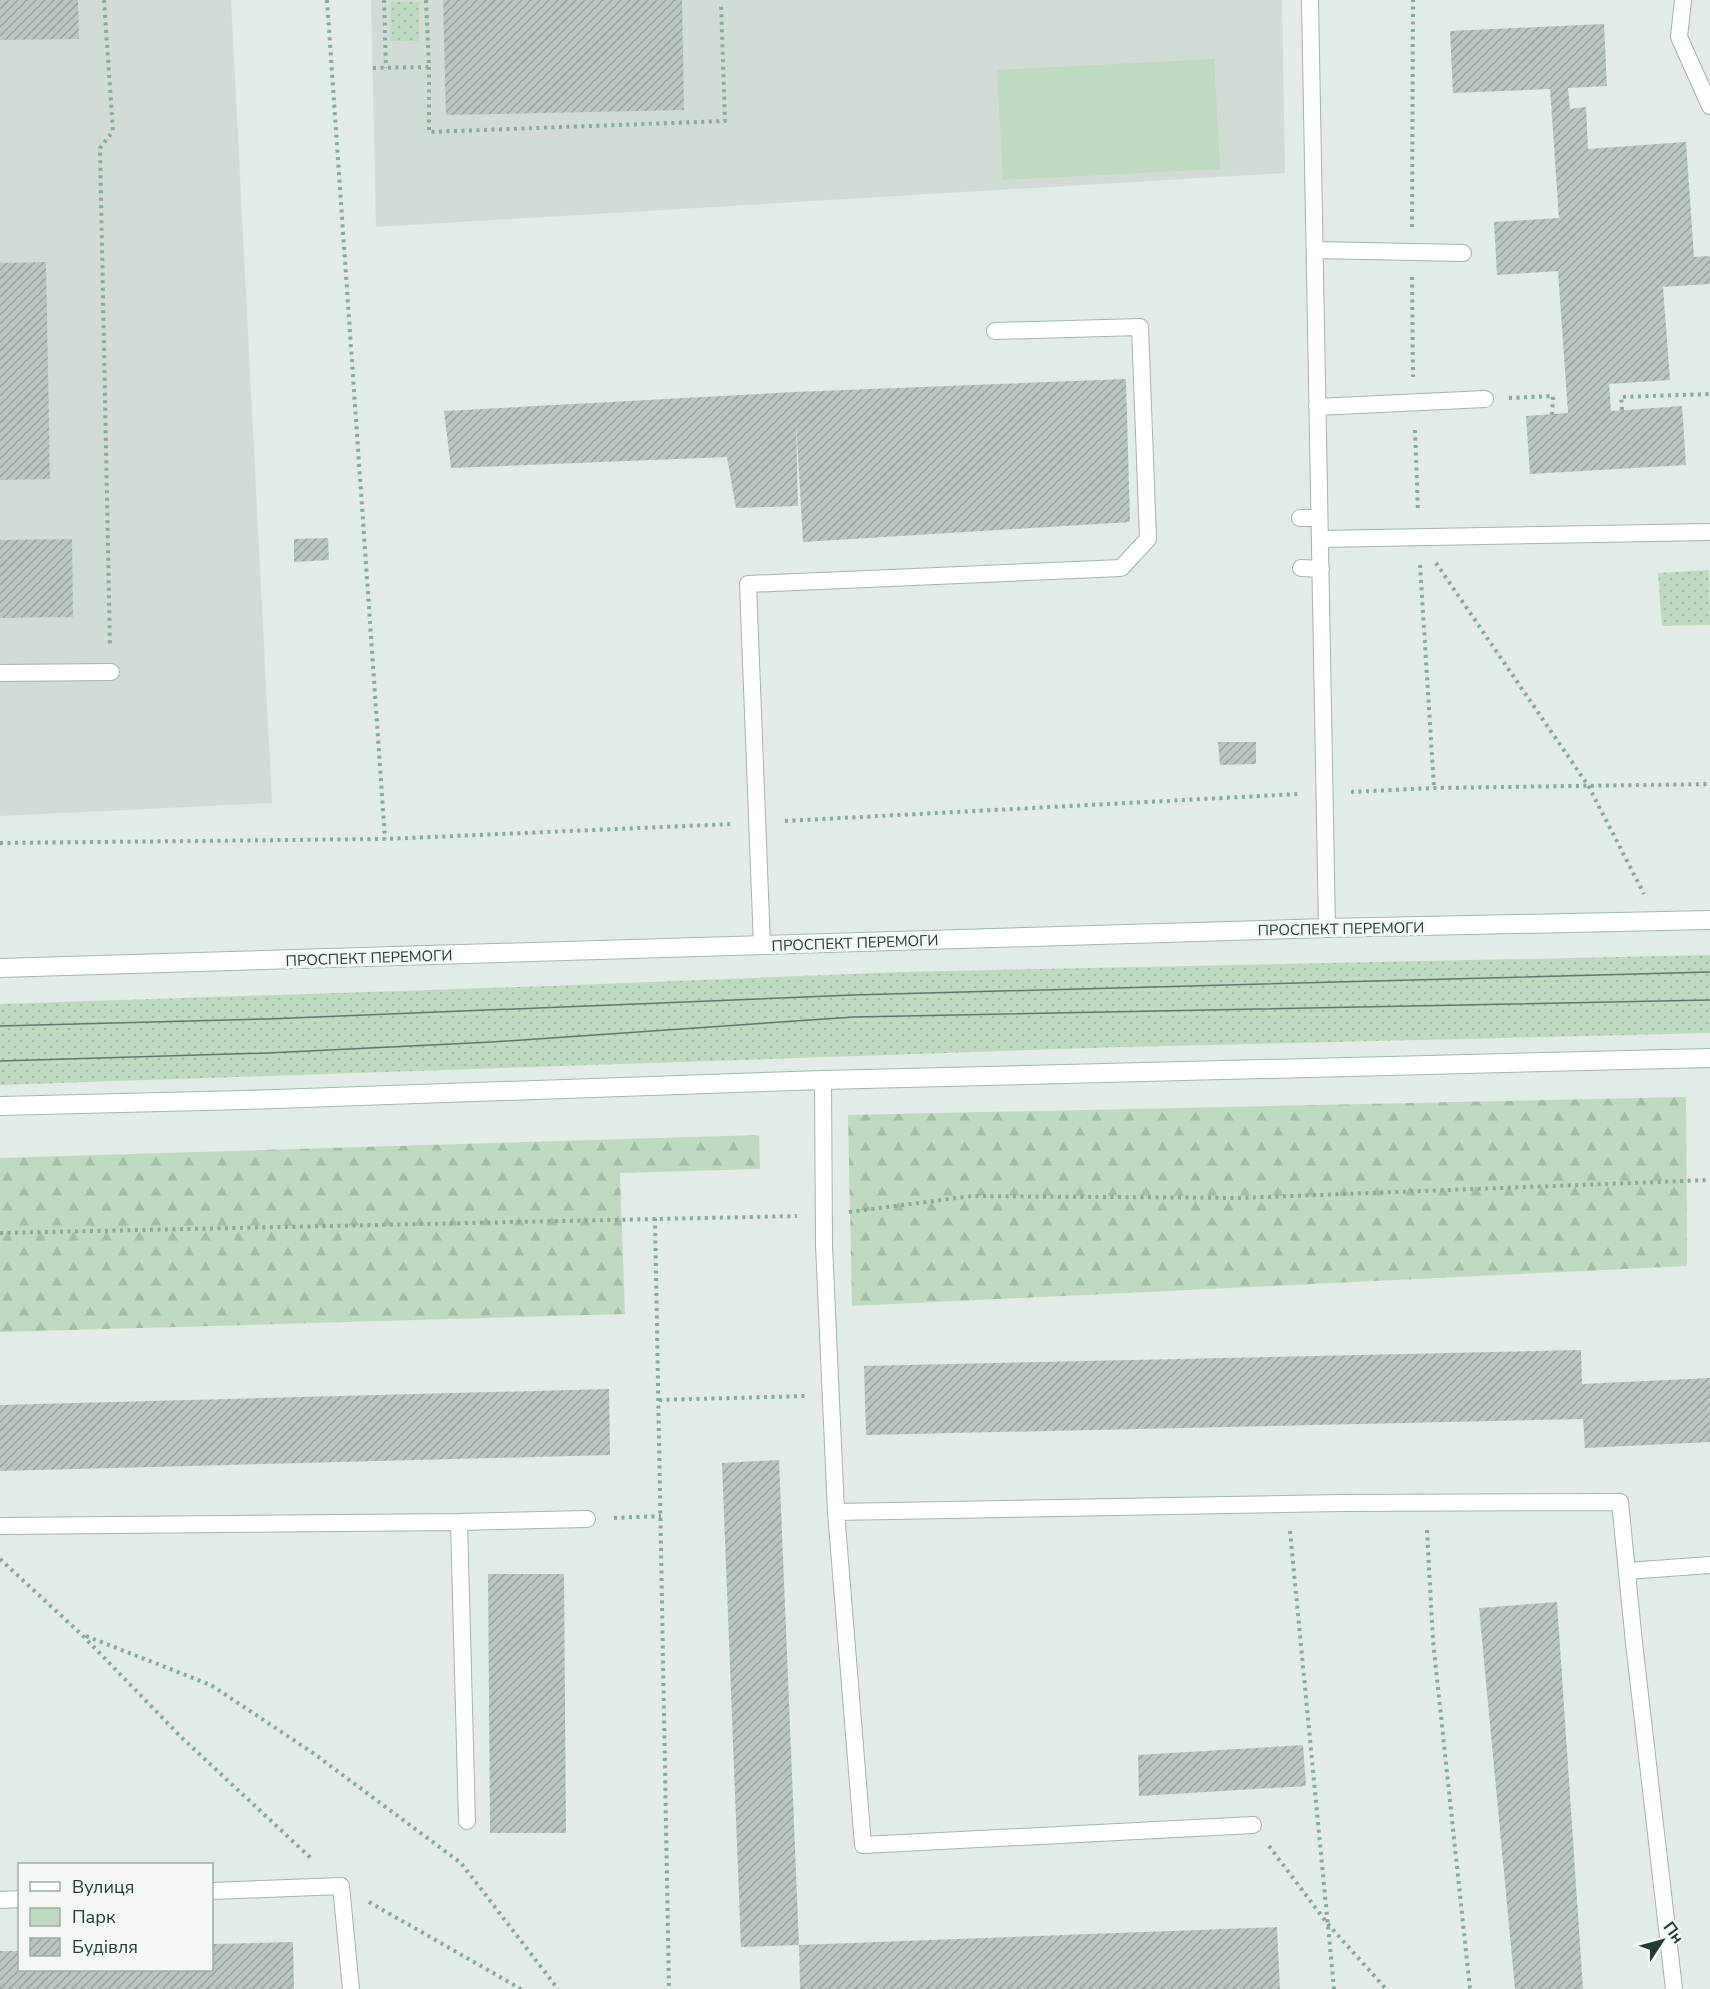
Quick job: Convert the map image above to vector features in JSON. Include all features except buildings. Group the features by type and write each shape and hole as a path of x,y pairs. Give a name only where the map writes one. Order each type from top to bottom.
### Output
{"main road":[{"name":"ПРОСПЕКТ ПЕРЕМОГИ","path":"0,968 1327,928 1710,920"},
{"path":"0,1106 823,1080 1710,1058"}],"lane":[{"path":"1310,0 1327,928"},
{"path":"1683,0 1679,37 1710,106"},
{"path":"1315,250 1463,253"},
{"path":"762,946 748,584 1121,568 1148,539 1140,327 995,331"},
{"path":"1317,407 1485,399"},
{"path":"1300,518 1319,518"},
{"path":"1320,539 1710,532"},
{"path":"1301,568 1321,569"},
{"path":"0,673 111,672"},
{"path":"823,1080 824,1245 836,1512 862,1845 1253,1825"},
{"path":"836,1512 1426,1502 1620,1502 1674,1989"},
{"path":"0,1526 587,1519"},
{"path":"459,1522 467,1821"},
{"path":"1627,1571 1710,1565"},
{"path":"213,1891 341,1886 351,1989"},
{"path":"0,1900 18,1899"}],"path":[{"path":"104,0 113,131 100,147 111,672"},
{"path":"327,0 386,839"},
{"path":"384,0 386,68"},
{"path":"426,0 429,132 725,121 721,3"},
{"path":"373,68 429,67"},
{"path":"1622,410 1621,397 1710,394"},
{"path":"1485,399 1553,396 1552,415"},
{"path":"1419,537 1589,787 1645,896"},
{"path":"0,843 386,839 757,823 1434,788 1710,784"},
{"path":"0,1233 824,1216 972,1196 1239,1198 1710,1180"},
{"path":"655,1218 669,1989"},
{"path":"659,1400 832,1395"},
{"path":"1426,1502 1433,1641 1470,1989"},
{"path":"1288,1504 1334,1989"},
{"path":"587,1519 661,1516"},
{"path":"0,1558 82,1635 181,1737 341,1886 521,1989"},
{"path":"82,1635 211,1686 313,1753 461,1863 558,1989"},
{"path":"1253,1825 1327,1923 1386,1989"}],"shaded area":[{"path":"0,0 231,0 272,803 0,816"},
{"path":"371,0 1282,0 1285,173 376,227"}],"green space":[{"path":"391,2 419,2 419,41 390,41"},
{"path":"1214,59 1220,169 1003,180 997,70"},
{"path":"1709,570 1710,625 1662,626 1658,573"},
{"path":"1710,955 1710,1033 1123,1047 0,1085 0,1004 901,972"},
{"path":"1686,1097 1687,1266 852,1306 848,1115"},
{"path":"759,1135 760,1169 620,1173 625,1314 0,1332 0,1158"}],"tram line":[{"path":"0,1026 268,1019 853,995 1710,972"},
{"path":"0,1061 268,1053 492,1042 854,1017 1710,1000"}]}
